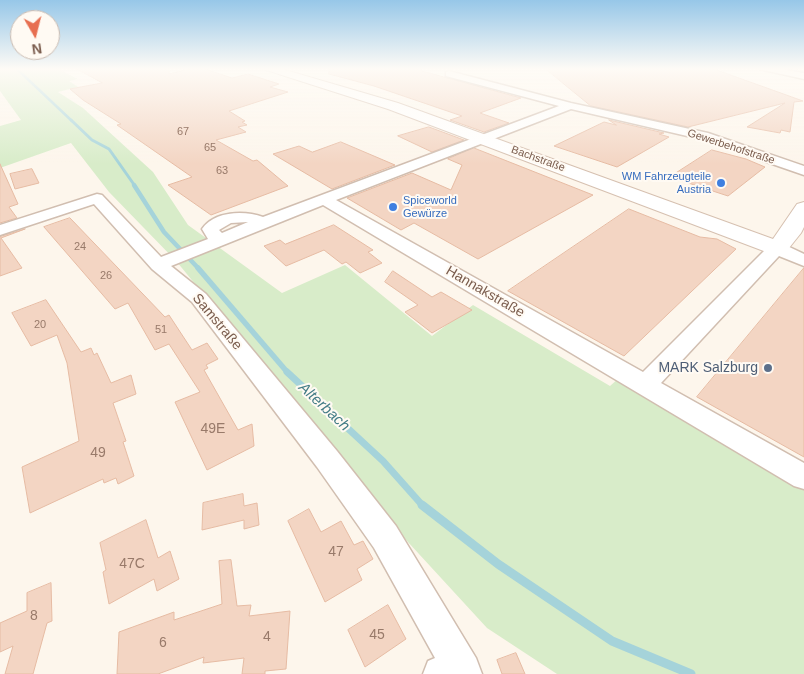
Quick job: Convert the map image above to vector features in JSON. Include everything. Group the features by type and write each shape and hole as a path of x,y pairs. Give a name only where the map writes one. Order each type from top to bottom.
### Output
{"street":[{"name":"Bachstraße","path":"374,100 777,248 804,261"},
{"name":"Gewerbehofstraße","path":"549,100 704,136 804,171"},
{"path":"166,262 263,222 570,106"},
{"name":"Samstraße","path":"0,230 97,198 166,262 199,298 385,537 456,673"},
{"name":"Hannakstraße","path":"324,199 804,477"},
{"path":"646,384 777,248 790,233 804,208"}],"green space":[{"path":"7,100 71,100 83,108 153,172 188,225 282,293 345,265 432,336 473,305 610,386 619,378 804,488 804,674 557,674 487,628 396,529 177,262 109,192 71,143 0,168 0,126 21,120"}],"building":[{"path":"84,100 262,100 229,111 245,121 242,122 247,125 238,127 246,132 216,140 253,161 257,160 288,186 211,215 168,185 192,177 117,125 121,124"},
{"path":"416,100 514,100 480,113 509,123 484,132 450,120 462,116"},
{"path":"584,100 803,101 794,102 790,132 781,130 780,133 747,127 785,103 688,127 591,106"},
{"path":"609,120 664,133 659,134 669,137 617,167 554,146 604,122 616,125"},
{"path":"429,127 464,140 432,152 398,136"},
{"path":"341,142 395,165 332,189 273,154 299,146 312,152"},
{"path":"474,148 593,195 478,259 414,223 401,230 347,198 412,173 451,190 462,165 448,159"},
{"path":"712,150 746,159 765,167 728,196 670,177"},
{"path":"0,164 18,204 9,207 17,218 0,223"},
{"path":"32,169 39,183 15,189 10,174"},
{"path":"629,209 700,237 717,239 736,249 624,356 508,291"},
{"path":"70,218 165,317 169,315 192,350 207,343 218,359 206,365 208,368 204,370 238,430 252,424 254,446 207,470 175,402 200,392 169,344 155,350 128,303 115,309 44,227"},
{"path":"334,225 373,250 368,252 382,263 360,273 346,262 342,264 324,250 286,266 264,246 280,240 285,244"},
{"path":"25,229 1,238 22,268 0,276 0,237"},
{"path":"804,268 804,457 697,397"},
{"path":"393,271 432,297 441,292 472,310 432,333 405,312 418,305 385,282"},
{"path":"46,300 81,352 91,348 94,355 97,353 111,383 131,375 136,394 113,403 126,441 123,442 134,476 118,484 116,478 104,483 103,479 30,513 22,467 79,441 67,363 57,335 31,346 12,313"},
{"path":"243,494 244,506 257,503 259,525 244,529 244,520 202,530 203,503"},
{"path":"309,509 321,532 341,521 354,545 363,541 373,559 357,569 362,580 325,602 288,521"},
{"path":"146,520 158,558 170,551 179,579 157,591 154,579 109,604 103,572 106,570 100,543"},
{"path":"231,560 237,606 251,605 249,616 290,611 286,669 265,671 265,674 242,674 244,658 203,663 204,657 158,674 117,674 119,632 174,612 174,620 222,604 219,561"},
{"path":"51,583 52,621 47,623 33,674 5,674 13,646 0,652 0,623 27,611 27,593"},
{"path":"388,605 406,639 365,667 348,630"},
{"path":"516,653 525,674 502,674 497,660"}],"waterway":[{"name":"Alterbach","path":"50,100 72,121"},
{"name":"Alterbach","path":"71,120 92,140 109,149 135,186"},
{"name":"Alterbach","path":"134,185 164,232 199,269"},
{"name":"Alterbach","path":"198,268 288,373"},
{"name":"Alterbach","path":"288,373 383,461 422,505"},
{"name":"Alterbach","path":"422,505 498,564 612,641 691,674"}],"place":[{"name":"WM Fahrzeugteile Austria","path":"721,183"},
{"name":"Spiceworld Gewürze","path":"393,207"},
{"name":"MARK Salzburg","path":"768,368"}]}
